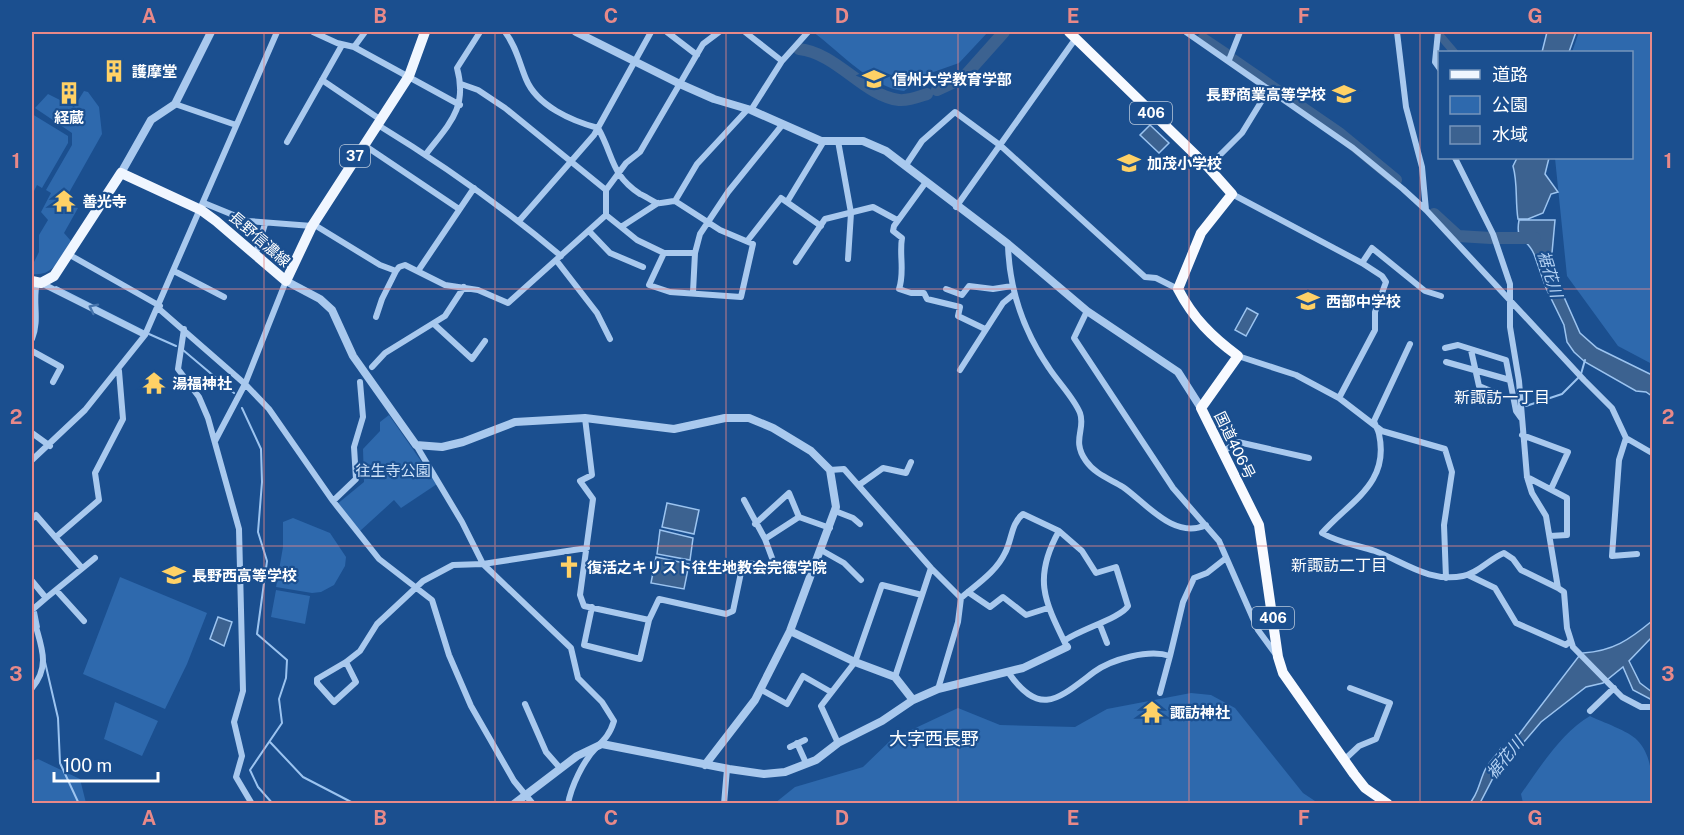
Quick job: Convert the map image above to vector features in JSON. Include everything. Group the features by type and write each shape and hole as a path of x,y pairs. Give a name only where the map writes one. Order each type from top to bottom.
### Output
{"highway":[{"name":"406","path":"1073,35 1110,74 1208,167 1232,194"},
{"path":"1232,194 1201,233 1178,290 1190,312 1214,337 1238,356"},
{"name":"国道406号","path":"1238,356 1201,408 1259,525 1282,673 1365,788 1388,804"}],"main road":[{"name":"長野信濃線","path":"121,173 202,207 286,282 312,225 409,76 425,32"},
{"path":"36,282 54,276 121,173"}],"street":[{"path":"121,173 151,120 175,104 211,32"},
{"path":"32,460 50,446 119,371 145,335 277,32"},
{"path":"313,32 342,45 354,47 460,105"},
{"path":"354,47 365,32"},
{"path":"426,154 455,116 460,105 461,84 457,68 480,32"},
{"path":"505,32 513,42 526,81 535,92 565,116 598,128 608,146 618,176 639,193 658,203"},
{"path":"576,32 714,99 749,110 824,141 863,141 874,144 906,165 956,207 1008,244 1087,311 1178,372 1201,408"},
{"path":"519,220 573,161 598,128 651,32"},
{"path":"667,32 697,55"},
{"path":"376,317 396,271 405,265 445,285 464,287 508,303 606,215 606,190 626,163 646,143 703,44 719,32"},
{"path":"746,32 782,61"},
{"path":"675,201 697,164 749,110 782,61 808,32"},
{"path":"1186,32 1353,148 1426,210 1584,380 1606,399 1626,438 1653,453"},
{"path":"1228,60 1240,32"},
{"path":"1397,32 1406,107 1422,167 1426,210"},
{"path":"1438,32 1435,62 1438,66"},
{"path":"956,207 1000,146 1073,35"},
{"path":"286,142 342,45"},
{"path":"322,80 519,220 559,258 597,313 610,339"},
{"path":"461,84 478,90 505,108 606,190"},
{"path":"1208,167 1242,133 1269,89"},
{"path":"175,104 236,125"},
{"path":"906,165 922,141 955,112 1000,146 1145,277 1156,278 1178,290"},
{"path":"693,292 695,253 706,222 783,124"},
{"path":"787,202 824,141"},
{"path":"838,141 851,213 848,259"},
{"path":"363,145 459,209"},
{"path":"1456,159 1493,234 1510,284 1509,300 1522,450 1532,493 1546,516 1558,588"},
{"path":"926,182 897,220 893,231 902,238 899,255 903,270 899,289 911,293 924,293 927,299 960,307 958,316 985,329"},
{"path":"418,271 474,188"},
{"path":"1232,194 1362,263 1382,276 1386,282 1375,312 1375,330 1340,398"},
{"path":"748,240 780,198 821,226"},
{"path":"621,227 658,203 675,201 720,230 753,244 741,297 670,292 649,285 664,253"},
{"path":"202,207 265,224 312,225 381,265 396,271"},
{"path":"796,262 825,219 873,207 897,220"},
{"path":"606,215 637,240 664,253 695,253"},
{"path":"255,256 265,224"},
{"path":"589,231 610,253 643,267"},
{"path":"1008,244 1014,294 1030,338 1080,414 1079,449 1086,462 1094,471 1123,488 1165,520 1188,529 1206,525"},
{"path":"1362,263 1372,248 1425,291 1441,296"},
{"path":"68,255 159,307 245,384 269,409 333,501 379,559 432,600 449,655 471,706 514,781 533,804"},
{"path":"174,272 224,297"},
{"path":"32,339 38,321 35,305 36,282 145,335"},
{"path":"216,441 245,384 286,282 320,299 332,310 353,356 416,445 462,522 483,564 572,648 578,678 602,702 614,721 602,744 595,749 571,789 568,804"},
{"path":"946,289 962,295 969,286 993,289 1012,286"},
{"path":"372,367 385,353 435,325 445,316 464,287"},
{"path":"960,370 1003,303 1014,294"},
{"path":"1087,311 1074,338 1173,488 1219,541 1257,630 1272,653 1278,657"},
{"path":"435,325 472,359 485,341"},
{"path":"184,329 178,369 199,397 216,441 239,529 243,691 234,722 242,756 236,777 252,804"},
{"path":"1374,424 1410,344"},
{"path":"1445,348 1458,345 1506,360 1516,411 1521,418"},
{"path":"1471,350 1473,369 1479,386 1498,394"},
{"path":"32,351 61,367 53,382"},
{"path":"1238,356 1296,375 1340,398 1383,431 1444,449 1452,472 1444,525 1446,578"},
{"path":"1446,362 1510,380"},
{"path":"56,537 99,500 94,473 123,419 119,371"},
{"path":"333,501 356,479 354,447 363,417 360,382"},
{"path":"416,445 442,447 463,442 515,422 585,418 674,429 725,418 749,418 773,428 812,451 830,470 835,511 790,631 760,689 705,765"},
{"path":"585,418 592,475 580,481 593,499 579,595 584,606 649,620"},
{"path":"1374,424 1379,433 1379,466 1374,478 1359,499 1338,514 1323,533 1333,540 1376,552 1428,574 1446,578 1468,575 1503,553 1513,559 1521,570 1564,592 1572,644 1611,686 1641,707 1653,707"},
{"path":"32,433 50,446"},
{"path":"1522,435 1568,452 1551,489"},
{"path":"1626,438 1619,460 1612,556 1636,554"},
{"path":"1222,452 1238,442 1309,458"},
{"path":"859,485 883,468 906,472 911,462"},
{"path":"830,470 844,469 931,568 961,598"},
{"path":"1527,477 1567,498 1567,535 1550,536"},
{"path":"755,524 789,493 799,517 830,528"},
{"path":"744,500 765,539 775,566"},
{"path":"835,511 853,518 860,524"},
{"path":"514,804 560,768 588,749 602,744 705,765 764,774 785,772 816,760 838,743 882,721 913,700 938,689 1023,669 1065,644 1079,631 1100,625 1125,612 1128,606 1116,567 1096,573 1082,551 1059,531 1023,514 1017,519 1006,553 992,573 961,598 958,622 938,689"},
{"path":"32,519 36,515 82,568"},
{"path":"765,539 799,517"},
{"path":"1059,531 1048,550 1044,570 1048,608 1065,644"},
{"path":"346,662 356,682 334,702 317,684 317,679 360,651 370,632 384,617 419,588 423,581 453,565 483,564 587,548"},
{"path":"821,550 844,563 861,580"},
{"path":"32,688 39,679 44,666 32,610 95,558"},
{"path":"1160,693 1183,602 1194,578 1207,573 1226,558"},
{"path":"592,607 584,645 640,658 649,620 659,598 726,614 733,611 743,563 812,569"},
{"path":"895,677 931,568"},
{"path":"1468,575 1495,588 1516,623 1566,645 1572,644"},
{"path":"32,581 46,598"},
{"path":"838,743 821,706 855,662 882,585 922,595"},
{"path":"56,590 84,621"},
{"path":"968,592 990,607 1003,597 1026,615 1048,608"},
{"path":"1100,625 1107,643"},
{"path":"790,631 855,662 895,677 913,700"},
{"path":"1008,672 1021,691 1033,698 1056,699 1074,689 1096,670 1116,662 1161,653 1170,656"},
{"path":"760,689 787,704 803,676 831,692"},
{"path":"1590,711 1611,686"},
{"path":"1344,760 1359,746 1376,739 1390,703 1350,688"},
{"path":"525,704 546,752 560,768"},
{"path":"790,747 805,740"},
{"path":"797,743 806,763"},
{"path":"724,804 727,769"}],"green space":[{"path":"813,32 988,32 959,63 925,75 904,91 880,83 868,76"},
{"path":"1579,32 1652,32 1652,364 1618,346 1567,276 1555,159 1633,159 1633,51 1572,51"},
{"path":"84,91 88,92 99,107 102,134 66,198 78,208 64,233 71,241 56,265 46,272 32,274 32,266 39,252 39,235 48,220 41,212 51,193 46,190 72,145 72,133 35,108 48,94 74,107"},
{"path":"32,114 68,136 68,143 42,188 37,185 32,195"},
{"name":"往生寺公園","path":"389,415 437,484 401,508 394,500 360,531 336,505 364,482 363,449 380,431 380,422"},
{"path":"293,518 330,533 346,557 345,566 334,585 321,592 312,593 276,587 283,547 283,522"},
{"path":"120,577 207,613 187,664 165,709 83,674"},
{"path":"276,590 310,596 305,624 271,617"},
{"path":"1191,693 1211,695 1235,708 1303,793 1318,803 775,803 795,787 863,767 892,739 958,708 1000,725 1075,727 1107,709"},
{"path":"115,702 158,721 142,756 104,739"},
{"path":"1590,716 1628,733 1642,746 1651,770 1652,803 1523,803 1521,794 1544,762 1570,731"},
{"path":"38,759 80,779 86,803 32,803 32,761"}],"water":[{"path":"1547,32 1576,32 1569,51 1542,51"},
{"path":"1150,125 1169,143 1159,153 1140,135"},
{"path":"1516,159 1549,159 1545,174 1558,192 1551,194 1543,213 1528,219 1518,219 1513,166"},
{"name":"裾花川","path":"1519,220 1555,220 1552,253 1556,279 1580,333 1597,348 1652,375 1652,396 1646,392 1636,391 1585,362 1574,352 1567,342 1564,325 1546,288 1534,254 1520,236"},
{"path":"1247,308 1258,314 1246,336 1235,330"},
{"path":"667,503 699,510 694,534 662,527"},
{"path":"660,530 693,538 690,560 657,554"},
{"path":"656,557 689,564 684,589 651,583"},
{"path":"218,617 232,622 224,646 210,639"},
{"name":"裾花川","path":"1652,621 1652,637 1629,661 1640,683 1652,692 1652,700 1633,690 1623,667 1603,683 1586,687 1541,722 1493,778 1480,803 1469,804 1475,796 1489,763 1501,748 1505,748 1517,737 1579,656 1583,653 1612,647 1636,634"}],"waterway":[{"path":"937,90 963,78 1004,32"},
{"path":"1437,32 1453,51"},
{"path":"1203,39 1227,55"},
{"path":"799,49 826,58 886,97 902,100 927,94"},
{"path":"1233,60 1339,133 1396,180"},
{"path":"1434,214 1458,236 1491,238"},
{"path":"1498,238 1535,238"},
{"path":"56,287 143,331"},
{"path":"149,334 176,346"},
{"path":"183,350 234,393"},
{"path":"1581,374 1585,360"},
{"path":"1526,406 1562,394 1578,378"},
{"path":"242,408 261,449 262,482 258,532 267,561 257,634 287,660 286,678 279,699 282,723 250,770 258,787 273,804"},
{"path":"36,612 39,627"},
{"path":"45,662 58,718 60,763 79,804"},
{"path":"270,742 303,777 355,804"}],"place":[{"name":"護摩堂","path":"114,71"},
{"name":"信州大学教育学部","path":"874,79"},
{"name":"経蔵","path":"69,93"},
{"name":"長野商業高等学校","path":"1344,94"},
{"name":"加茂小学校","path":"1129,163"},
{"name":"善光寺","path":"64,201"},
{"name":"西部中学校","path":"1308,301"},
{"name":"湯福神社","path":"154,383"},
{"name":"復活之キリスト往生地教会完徳学院","path":"569,567"},
{"name":"長野西高等学校","path":"174,575"},
{"name":"諏訪神社","path":"1152,712"}],"district":[{"name":"新諏訪一丁目","path":"1502,397"},
{"name":"新諏訪二丁目","path":"1339,565"},
{"name":"大字西長野","path":"934,738"}]}
